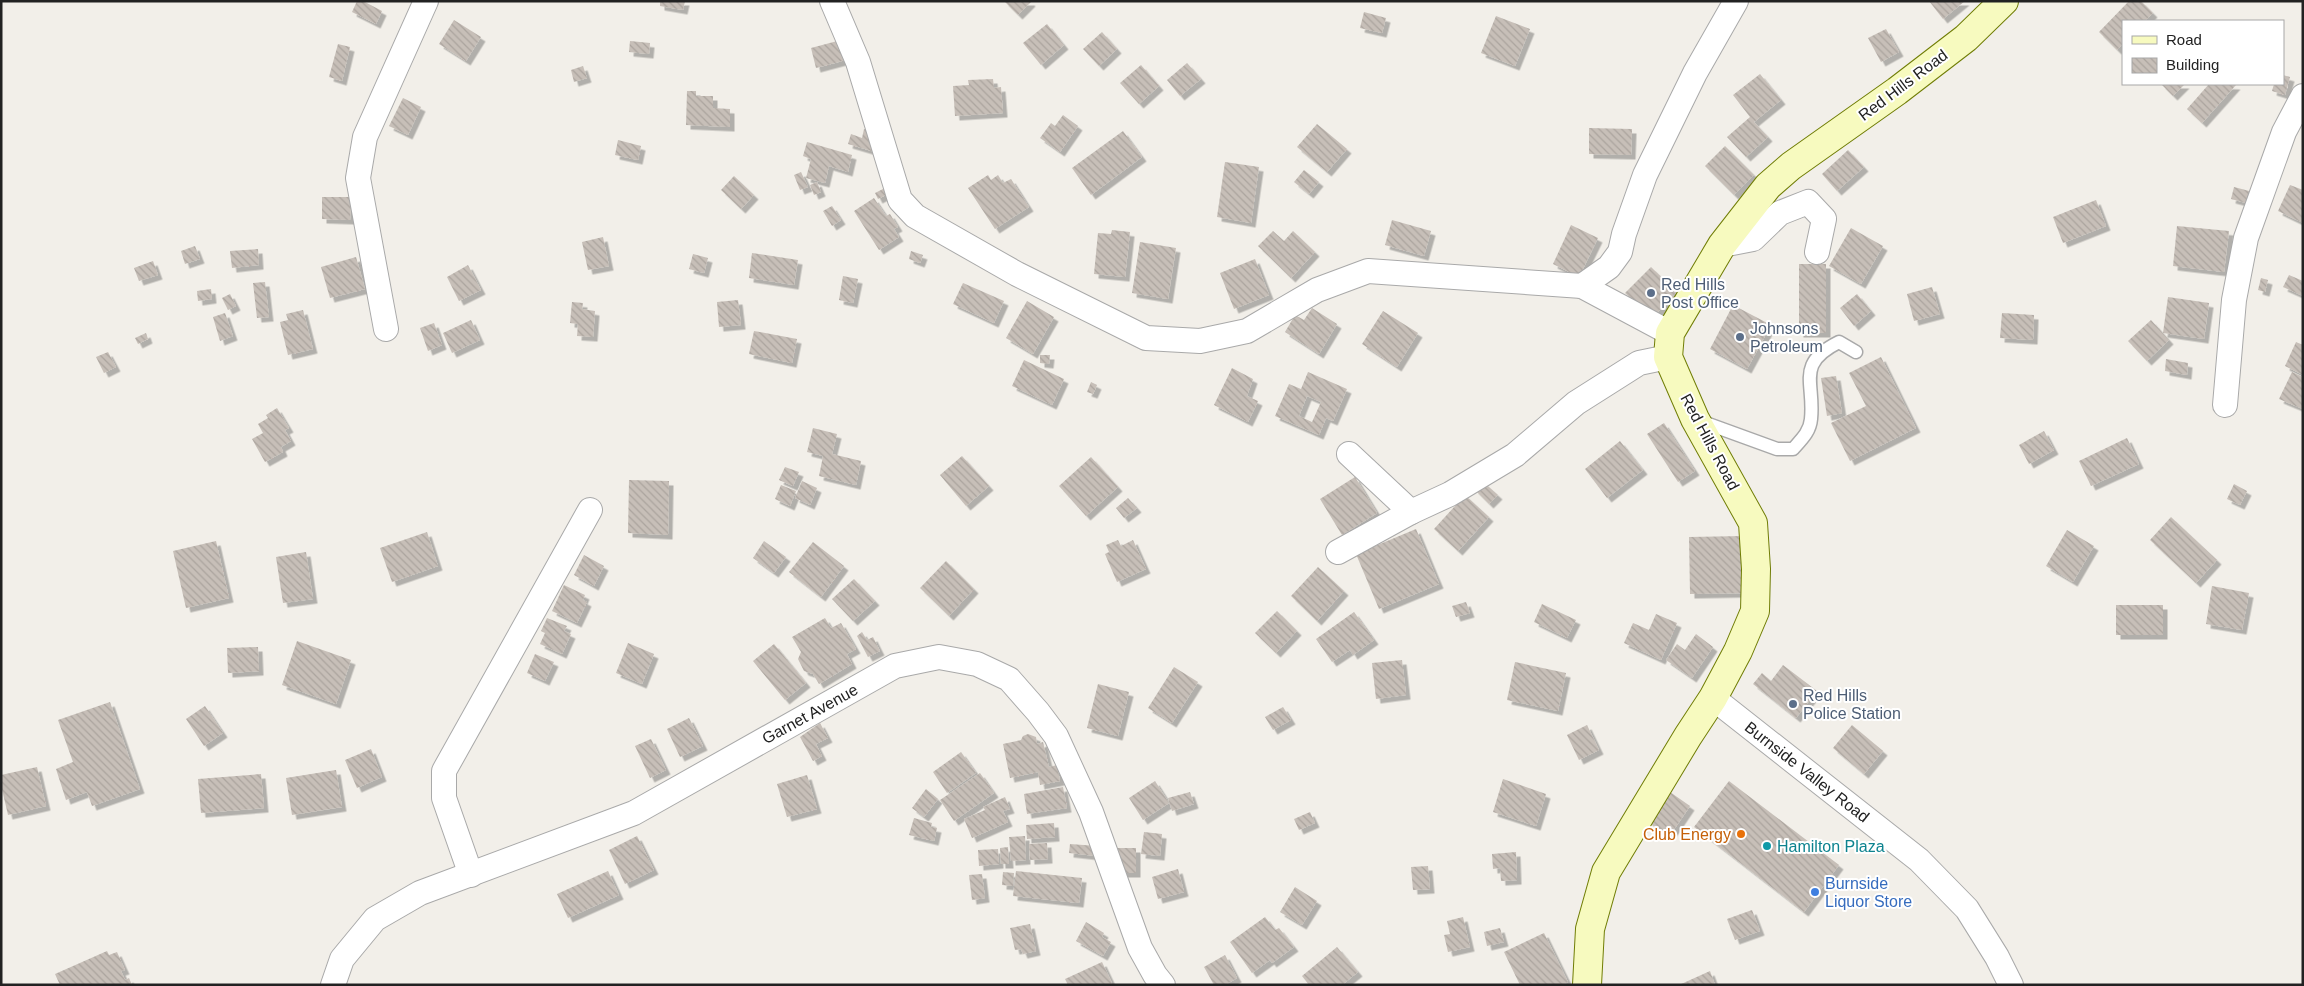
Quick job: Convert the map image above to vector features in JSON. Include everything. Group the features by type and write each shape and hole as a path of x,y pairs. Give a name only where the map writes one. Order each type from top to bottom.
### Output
{"main road":[{"name":"Red Hills Road","path":"1587,985 1590,929 1606,872 1713,698 1738,651 1755,611 1753,523 1695,419 1669,345 1722,245 1768,186 1791,166 1897,91 1966,38 2004,1"}],"street":[{"path":"386,329 358,178 365,137 426,1"},
{"path":"832,1 858,62 900,200 914,216 1017,274 1146,338 1200,341 1247,331 1317,290 1368,271 1582,286 1669,345 1576,402 1515,455 1450,494 1411,512 1338,552"},
{"path":"1582,286 1609,267 1620,252 1624,234 1645,175 1694,73 1736,1"},
{"path":"2224,405 2234,300 2246,238 2294,133 2303,96"},
{"path":"1722,245 1753,239 1780,213 1808,202 1824,220 1817,252"},
{"path":"1349,454 1411,512"},
{"path":"471,875 444,798 444,771 590,510"},
{"name":"Garnet Avenue","path":"333,985 342,958 375,919 420,893 634,813 895,666 940,657 977,664 1009,679 1056,736 1091,812 1140,948 1155,975 1163,985"},
{"name":"Burnside Valley Road","path":"1713,698 1919,860 1967,909 1997,957 2010,985"}],"lane":[{"path":"1695,419 1777,449 1793,449 1805,436 1811,419 1808,373 1822,350 1839,342 1856,352"}],"building":[{"path":"357,1 363,1 382,11 376,24 352,12"},
{"path":"660,1 685,1 683,10 660,6"},
{"path":"1004,1 1030,1 1031,2 1018,15"},
{"path":"1929,1 1965,1 1943,19"},
{"path":"2129,1 2141,1 2153,13 2146,20 2122,20 2122,45 2117,50 2099,32"},
{"path":"1364,12 1386,18 1382,33 1360,28"},
{"path":"1496,16 1530,29 1515,66 1481,53"},
{"path":"454,20 481,37 466,61 439,44"},
{"path":"1047,24 1064,45 1041,65 1023,43"},
{"path":"1886,29 1899,52 1881,62 1868,38"},
{"path":"1102,32 1117,49 1099,66 1083,49"},
{"path":"841,40 846,60 816,68 811,48"},
{"path":"630,41 650,43 649,54 629,52"},
{"path":"338,44 350,47 342,81 329,77"},
{"path":"1187,63 1201,79 1180,96 1167,80"},
{"path":"1141,65 1159,86 1139,104 1120,83"},
{"path":"583,66 587,78 574,82 571,70"},
{"path":"1760,74 1781,100 1754,122 1768,137 1746,157 1727,137 1750,117 1733,95"},
{"path":"2284,75 2290,77 2285,95 2272,91 2274,85 2284,85"},
{"path":"993,79 994,88 1001,87 1003,113 955,116 953,86 969,85 968,80"},
{"path":"2162,85 2184,85 2173,96"},
{"path":"2208,85 2236,85 2202,123 2187,109"},
{"path":"687,91 696,91 696,96 713,96 713,108 730,109 730,127 686,125"},
{"path":"403,98 421,107 408,135 389,126"},
{"path":"1063,115 1078,126 1060,152 1040,138 1051,123 1055,126"},
{"path":"1317,124 1347,149 1327,172 1297,147"},
{"path":"1589,128 1632,129 1631,155 1589,154"},
{"path":"864,129 872,132 875,152 848,144 851,134 862,138"},
{"path":"1123,131 1142,157 1091,195 1072,168"},
{"path":"618,140 641,146 638,160 615,155"},
{"path":"807,142 852,155 848,172 829,166 825,183 806,178 811,159 803,156"},
{"path":"1725,146 1754,175 1734,195 1705,166"},
{"path":"1848,150 1864,167 1837,191 1822,174"},
{"path":"1225,162 1259,167 1251,223 1217,217"},
{"path":"1304,170 1319,182 1309,194 1294,182"},
{"path":"801,172 808,187 800,190 794,175"},
{"path":"988,175 991,180 998,175 1003,183 1011,179 1029,207 995,229 968,188"},
{"path":"734,176 754,195 741,209 721,190"},
{"path":"817,182 821,192 814,195 810,185"},
{"path":"2290,185 2303,190 2303,223 2278,211"},
{"path":"2234,187 2253,192 2250,204 2231,199"},
{"path":"885,188 888,194 878,199 875,193"},
{"path":"322,197 351,197 350,220 322,219"},
{"path":"874,198 886,216 890,214 898,227 894,229 899,237 879,250 854,211"},
{"path":"2096,200 2106,226 2063,243 2053,217"},
{"path":"832,206 841,220 832,226 823,211"},
{"path":"1392,220 1431,231 1424,256 1385,245"},
{"path":"1571,225 1598,238 1579,277 1553,264"},
{"path":"2177,226 2229,231 2224,272 2173,266"},
{"path":"1851,228 1883,246 1861,284 1829,266"},
{"path":"1112,230 1130,232 1125,277 1094,274 1098,233 1111,234"},
{"path":"1273,231 1284,241 1293,231 1315,252 1291,278 1258,246"},
{"path":"603,237 609,266 588,270 582,242"},
{"path":"1140,242 1176,248 1168,299 1132,293"},
{"path":"195,246 200,259 185,264 181,251"},
{"path":"258,249 259,265 232,268 230,251"},
{"path":"911,251 923,255 920,263 909,259"},
{"path":"752,253 798,260 794,285 749,278"},
{"path":"693,254 708,258 704,273 689,269"},
{"path":"356,257 365,289 330,298 321,267"},
{"path":"1255,259 1269,295 1234,309 1220,273"},
{"path":"153,261 158,275 139,281 134,268"},
{"path":"1799,264 1826,264 1826,333 1799,333"},
{"path":"468,265 481,290 459,301 447,277"},
{"name":"Red Hills Post Office","path":"1651,267 1677,292 1652,318 1625,293"},
{"path":"2289,275 2303,281 2303,296 2283,287"},
{"path":"843,276 858,279 853,303 839,300"},
{"path":"2261,278 2268,280 2265,292 2258,290"},
{"path":"265,282 269,317 257,318 253,283"},
{"path":"963,283 1004,301 994,323 953,304"},
{"path":"1932,287 1940,314 1914,321 1907,294"},
{"path":"211,289 212,299 198,301 197,291"},
{"path":"230,294 236,306 228,310 222,298"},
{"path":"1857,294 1871,311 1854,326 1840,308"},
{"path":"2168,297 2209,303 2204,339 2163,333"},
{"path":"738,300 741,325 719,327 717,302"},
{"path":"1027,301 1054,317 1033,354 1006,338"},
{"path":"572,302 583,303 582,309 595,311 593,337 577,336 578,324 570,323"},
{"name":"Johnsons Petroleum","path":"1733,305 1771,325 1747,369 1710,349"},
{"path":"1312,308 1337,324 1319,354 1285,332 1295,315 1304,320"},
{"path":"303,310 313,349 288,355 280,322 288,320 286,314"},
{"path":"1383,311 1418,333 1397,367 1362,344"},
{"path":"225,313 233,336 220,341 213,317"},
{"path":"2002,313 2034,315 2033,340 2000,338"},
{"path":"471,320 480,340 452,353 443,333"},
{"path":"2151,320 2169,340 2147,361 2128,341"},
{"path":"434,323 442,345 428,351 420,328"},
{"path":"754,331 797,339 792,363 749,354"},
{"path":"146,333 148,339 138,344 135,338"},
{"path":"2296,342 2303,345 2303,375 2285,366"},
{"path":"108,352 116,367 104,373 96,357"},
{"path":"1040,355 1050,355 1049,364 1040,363"},
{"path":"1881,357 1916,428 1850,461 1831,423 1866,406 1849,373"},
{"path":"2166,359 2188,363 2187,375 2165,371"},
{"path":"1024,360 1064,379 1052,405 1012,386"},
{"path":"1232,368 1253,379 1247,396 1258,401 1248,422 1214,405"},
{"path":"1308,372 1347,389 1333,421 1326,418 1319,435 1275,416 1289,384 1301,389","holes":["1307,396 1321,402 1312,422 1299,416"]},
{"path":"2292,372 2303,377 2303,409 2279,399"},
{"path":"1836,376 1842,413 1827,416 1821,378"},
{"path":"1091,382 1097,385 1093,394 1087,392"},
{"path":"277,408 289,428 285,430 291,441 281,447 283,452 265,462 252,439 263,433 258,424 268,418 266,415"},
{"path":"1664,423 1695,471 1678,482 1647,434"},
{"path":"813,428 837,434 832,454 861,461 856,485 819,476 823,456 807,452"},
{"path":"2044,431 2054,450 2029,464 2019,445"},
{"path":"2127,438 2139,464 2091,486 2079,461"},
{"path":"1620,441 1643,470 1607,498 1585,469"},
{"path":"962,456 989,486 966,506 940,475"},
{"path":"1091,457 1118,487 1086,516 1059,486"},
{"path":"785,467 799,472 793,486 779,480"},
{"path":"1355,477 1377,513 1342,535 1320,499"},
{"path":"629,480 669,481 668,535 628,533"},
{"path":"1481,480 1498,495 1489,504 1474,489"},
{"path":"802,481 817,488 810,505 795,498"},
{"path":"2234,484 2247,491 2240,505 2227,499"},
{"path":"781,485 796,491 790,506 775,499"},
{"path":"1465,495 1489,517 1458,551 1434,529"},
{"path":"1128,498 1137,508 1124,518 1116,508"},
{"path":"2171,517 2217,560 2196,583 2150,540"},
{"path":"1416,529 1439,584 1379,609 1356,554"},
{"path":"2067,530 2094,546 2073,582 2046,566"},
{"path":"427,532 438,566 392,582 380,548"},
{"path":"1743,536 1744,593 1690,594 1689,537"},
{"path":"1118,540 1121,546 1133,540 1146,569 1117,582 1105,554 1109,552 1106,545"},
{"path":"216,541 229,598 186,608 173,551"},
{"path":"764,541 786,557 774,573 753,558"},
{"path":"813,542 844,566 821,597 789,572"},
{"path":"306,552 313,599 283,603 276,557"},
{"path":"584,555 604,566 594,586 574,575"},
{"path":"946,561 974,589 949,616 920,588"},
{"path":"1318,567 1344,591 1317,621 1291,596"},
{"path":"854,579 875,601 853,621 832,599"},
{"path":"564,585 585,595 583,600 587,602 577,623 552,611"},
{"path":"2212,586 2249,593 2242,630 2206,624"},
{"path":"1466,602 1470,613 1456,617 1452,606"},
{"path":"1542,604 1576,620 1567,638 1534,622"},
{"path":"2116,605 2163,605 2163,635 2116,635"},
{"path":"1277,611 1297,631 1276,653 1255,633"},
{"path":"1354,612 1374,640 1353,655 1350,650 1332,662 1316,639"},
{"path":"1656,614 1677,623 1661,660 1624,643 1633,623 1649,630"},
{"path":"547,618 567,626 564,631 571,634 562,654 540,644 545,633 541,631"},
{"path":"825,618 831,628 841,623 856,649 847,654 852,664 819,684 813,674 804,671 798,659 801,652 792,637"},
{"path":"862,632 867,640 873,637 880,651 868,657 857,636"},
{"path":"1696,634 1713,647 1692,678 1666,660 1677,644 1685,650"},
{"path":"297,641 351,660 336,704 282,685"},
{"path":"628,643 654,654 642,684 616,673"},
{"path":"774,644 806,683 785,700 753,661"},
{"path":"258,647 259,671 228,673 227,648"},
{"path":"535,654 554,662 545,681 527,673"},
{"path":"1402,660 1406,695 1376,699 1372,663"},
{"path":"1515,662 1566,673 1558,711 1507,700"},
{"name":"Red Hills Police Station","path":"1783,665 1817,691 1796,718 1753,684 1762,673 1771,681"},
{"path":"1174,667 1198,682 1172,723 1148,708"},
{"path":"1098,684 1129,692 1118,736 1087,728"},
{"path":"110,702 140,789 92,806 87,792 66,800 56,769 73,762 58,720"},
{"path":"205,706 223,733 204,746 186,719"},
{"path":"1283,707 1291,720 1273,730 1265,717"},
{"path":"689,718 703,746 680,757 667,729"},
{"path":"820,723 828,738 816,744 822,756 813,761 800,737"},
{"path":"1587,725 1599,750 1579,760 1567,735"},
{"path":"1852,725 1883,751 1864,774 1833,748"},
{"path":"1028,734 1036,737 1037,744 1043,742 1049,767 1057,765 1060,781 1040,785 1038,772 1010,778 1003,744 1021,740 1023,736"},
{"path":"651,739 666,770 650,778 635,746"},
{"path":"371,749 382,777 357,788 345,760"},
{"path":"961,752 976,773 947,793 933,772"},
{"path":"37,767 46,806 8,815 1,785 1,775"},
{"path":"336,770 342,807 292,815 286,778"},
{"path":"980,773 994,793 954,821 940,800"},
{"path":"261,774 264,808 201,813 198,779"},
{"path":"807,775 817,809 787,817 777,784"},
{"path":"1503,779 1546,794 1536,826 1493,812"},
{"path":"1155,781 1169,803 1143,820 1129,798"},
{"name":"Hamilton Plaza","path":"1729,781 1839,865 1804,912 1694,827"},
{"path":"1063,787 1067,808 1027,814 1024,794"},
{"path":"926,789 938,799 924,817 912,808"},
{"path":"1190,792 1194,804 1172,811 1168,798"},
{"path":"1670,792 1690,806 1669,837 1649,823"},
{"path":"1005,797 1010,809 1003,811 1008,822 972,838 964,819 985,810 983,807"},
{"path":"1310,812 1315,823 1299,830 1294,819"},
{"path":"914,818 932,823 931,827 937,828 934,841 909,835"},
{"path":"1054,823 1055,837 1027,839 1026,825"},
{"path":"1144,832 1162,834 1160,856 1141,854"},
{"path":"637,836 654,870 625,884 609,850"},
{"path":"1025,836 1026,860 1011,861 1009,837"},
{"path":"1047,843 1048,859 1030,860 1029,844"},
{"path":"1070,844 1097,846 1096,856 1069,853"},
{"path":"1008,847 1009,864 1001,864 1000,848"},
{"path":"1118,848 1136,848 1136,873 1118,873"},
{"path":"998,849 999,864 979,866 978,850"},
{"path":"1516,852 1517,880 1501,881 1500,868 1493,869 1492,854"},
{"path":"1428,866 1430,889 1413,890 1411,867"},
{"path":"1178,869 1184,892 1158,899 1152,877"},
{"path":"608,871 619,895 568,918 557,894"},
{"path":"1016,871 1082,878 1079,903 1013,896"},
{"path":"1003,872 1014,873 1013,886 1002,885"},
{"path":"982,874 985,898 972,900 969,875"},
{"path":"1295,887 1317,901 1302,925 1280,912"},
{"path":"1752,910 1760,931 1735,940 1727,919"},
{"path":"1265,917 1275,930 1279,928 1294,947 1272,963 1270,960 1252,973 1230,942"},
{"path":"1463,917 1470,947 1448,952 1444,935 1450,934 1447,921"},
{"path":"1086,922 1104,933 1102,937 1111,942 1103,956 1076,941"},
{"path":"1030,924 1036,951 1023,954 1021,949 1015,950 1010,928"},
{"path":"1500,928 1504,942 1487,946 1484,932"},
{"path":"1544,933 1568,982 1563,985 1520,985 1504,952"},
{"path":"1337,947 1358,972 1342,985 1309,985 1302,976"},
{"path":"107,951 109,955 117,952 125,970 121,971 125,980 129,978 132,985 60,985 55,974"},
{"path":"1225,955 1237,978 1225,985 1214,985 1204,967"},
{"path":"1102,962 1112,983 1108,985 1068,985 1065,979"},
{"path":"1710,971 1715,985 1679,985"}],"place":[{"name":"Red Hills Post Office","path":"1651,293"},
{"name":"Johnsons Petroleum","path":"1740,337"},
{"name":"Red Hills Police Station","path":"1793,704"},
{"name":"Club Energy","path":"1741,834"},
{"name":"Hamilton Plaza","path":"1767,846"},
{"name":"Burnside Liquor Store","path":"1815,892"}]}
